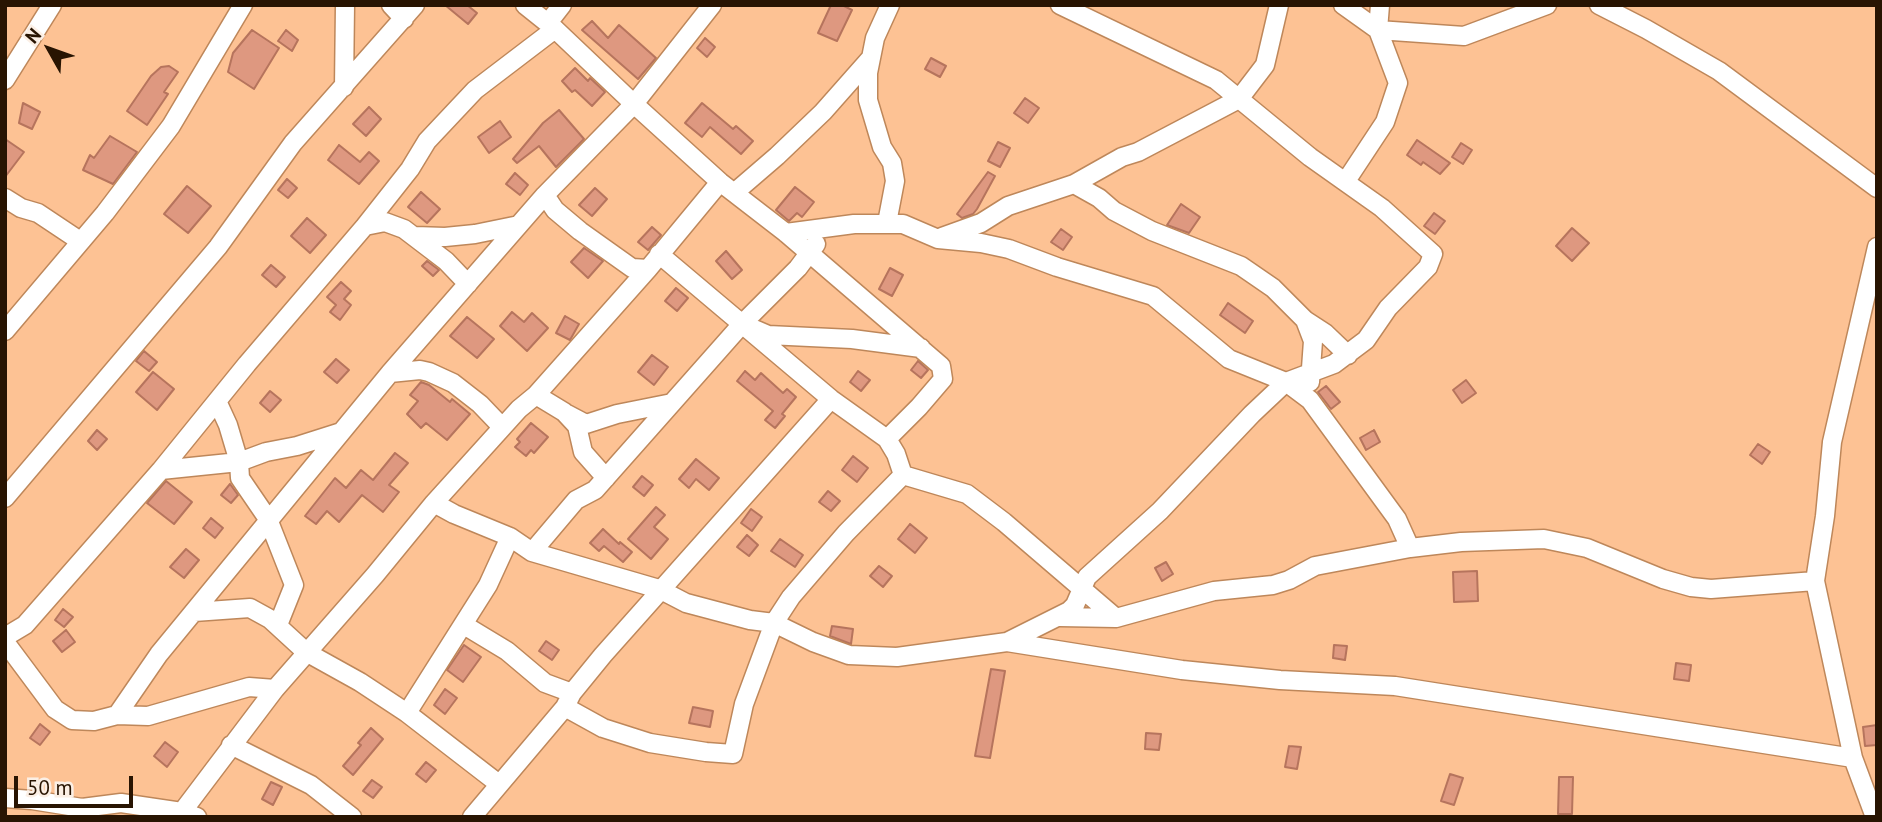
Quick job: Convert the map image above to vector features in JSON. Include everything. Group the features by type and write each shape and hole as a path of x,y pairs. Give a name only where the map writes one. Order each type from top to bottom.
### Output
{"street":[{"path":"5,80 52,5"},
{"path":"5,331 105,213 171,126 243,5"},
{"path":"344,87 345,5"},
{"path":"5,498 218,247 293,144 409,12 391,5"},
{"path":"525,5 552,26 727,187 786,233 941,366 943,379 887,439"},
{"path":"275,689 249,687 148,716 117,715 94,721 72,720 55,709 5,639 25,625 41,608 161,470 365,226 410,169 427,141 475,90 552,26 562,5"},
{"path":"117,715 159,654 390,373 545,195 634,104 712,5"},
{"path":"887,223 895,181 892,163 882,147 868,100 868,73 875,38 890,5"},
{"path":"1007,642 1058,617 1075,605 1087,578 1160,511 1233,433 1286,382 1334,364 1366,340 1388,308 1428,267 1433,254 1382,208 1310,157 1216,80 1060,5"},
{"path":"938,239 981,223 1008,206 1074,184 1239,99 1265,65 1279,5"},
{"path":"1343,5 1378,30 1464,36 1546,5"},
{"path":"1346,181 1385,122 1398,83 1378,30 1381,5"},
{"path":"1598,5 1719,71 1877,188"},
{"path":"5,798 82,808 121,803 189,814 231,745 275,689 502,427 536,395 654,261 727,187 778,156 823,112 871,57"},
{"path":"1074,184 1099,198 1114,211 1152,231 1241,266 1273,288 1305,320 1325,333 1348,355"},
{"path":"545,195 555,210 580,231 632,268 654,261"},
{"path":"5,198 20,208 38,213 80,241"},
{"path":"365,226 385,222 404,229 446,261 468,284"},
{"path":"786,233 903,223 938,239 1009,249 1057,267 1153,296 1229,359 1286,382 1310,400 1390,509 1410,548"},
{"path":"415,236 465,235 519,225"},
{"path":"532,552 576,500 595,490 606,478 741,324 809,254 827,228"},
{"path":"1875,817 1853,758 1815,581 1832,442 1877,247"},
{"path":"654,261 741,324 831,399 887,439 903,475"},
{"path":"1305,320 1313,341 1309,373 1310,400"},
{"path":"741,324 768,335 852,339 921,348"},
{"path":"390,373 420,370 453,383 480,404 502,427"},
{"path":"536,395 586,424 617,414 672,403"},
{"path":"472,817 659,589 831,399"},
{"path":"217,401 228,425 239,462 240,478 268,519 294,585 278,625"},
{"path":"564,412 577,426 583,452 606,478"},
{"path":"161,470 239,462 341,432"},
{"path":"903,475 967,494 1004,522 1116,618"},
{"path":"464,625 507,651 603,728 650,743 733,754 744,704 774,622 791,597 838,542 903,475"},
{"path":"434,503 510,537 532,552 659,589 686,603 750,620 774,622 849,655 897,657 1007,642 1182,670 1280,680 1395,686 1853,758"},
{"path":"407,713 488,585 510,537"},
{"path":"1058,617 1116,618 1214,591 1273,585 1315,566 1410,548 1461,542 1544,539 1587,548 1663,579 1691,587 1711,589 1815,581"},
{"path":"194,612 250,608 278,625 306,652 360,682 407,713 499,784"},
{"path":"231,745 311,785 352,817"}],"building":[{"path":"445,5 467,5 477,13 468,24"},
{"path":"831,5 842,5 852,10 837,41 818,33"},
{"path":"592,21 608,38 619,25 656,58 638,79 582,30"},
{"path":"252,30 279,48 254,89 228,72 233,53"},
{"path":"286,30 298,40 292,51 278,41"},
{"path":"705,38 715,47 707,57 697,48"},
{"path":"931,58 946,66 940,77 925,69"},
{"path":"169,66 178,72 164,92 168,94 147,125 127,111 151,76 161,67"},
{"path":"575,68 605,92 592,106 562,81"},
{"path":"1025,98 1039,108 1028,123 1014,113"},
{"path":"23,103 40,112 32,129 19,123"},
{"path":"702,103 733,129 736,126 753,141 741,154 710,127 702,137 685,123"},
{"path":"369,107 381,119 366,136 353,124"},
{"path":"559,110 584,139 556,167 539,146 517,163 513,159 543,123"},
{"path":"500,121 511,137 489,153 478,137"},
{"path":"110,136 137,152 113,184 83,170 90,155 94,158"},
{"path":"5,139 24,152 5,177"},
{"path":"1417,140 1450,163 1440,174 1407,155"},
{"path":"998,142 1010,148 1000,167 988,161"},
{"path":"1461,143 1472,150 1463,164 1452,157"},
{"path":"339,145 360,162 369,152 379,161 359,184 328,160"},
{"path":"988,172 995,176 977,209 973,214 962,218 957,214"},
{"path":"515,173 528,185 520,195 506,184"},
{"path":"287,179 297,188 288,198 278,190"},
{"path":"187,186 211,206 188,233 164,214"},
{"path":"795,187 814,202 802,217 797,213 789,221 776,210"},
{"path":"595,188 607,199 592,216 579,205"},
{"path":"421,192 440,209 427,223 408,207"},
{"path":"1181,204 1200,217 1189,233 1167,225"},
{"path":"1434,213 1445,221 1435,234 1424,226"},
{"path":"307,218 326,235 310,253 291,236"},
{"path":"652,227 661,235 648,250 638,242"},
{"path":"1572,228 1589,243 1572,261 1556,246"},
{"path":"1061,229 1072,237 1063,250 1051,242"},
{"path":"584,248 603,261 588,278 571,262"},
{"path":"726,251 742,270 732,279 716,261"},
{"path":"427,261 439,270 433,276 422,266"},
{"path":"271,265 285,277 276,287 262,275"},
{"path":"890,268 903,275 892,296 879,289"},
{"path":"341,282 351,291 344,299 351,305 340,320 330,312 336,305 327,297"},
{"path":"676,288 688,298 677,311 665,301"},
{"path":"1228,303 1253,321 1245,333 1220,315"},
{"path":"512,312 524,322 532,313 548,328 527,351 500,326"},
{"path":"565,316 579,324 570,340 556,333"},
{"path":"467,317 494,339 477,358 450,336"},
{"path":"144,351 157,362 149,371 136,361"},
{"path":"652,355 668,367 654,385 638,372"},
{"path":"336,359 349,370 337,383 324,372"},
{"path":"918,361 928,370 921,378 911,370"},
{"path":"745,371 755,380 761,373 783,393 787,389 796,397 775,428 765,420 773,411 737,381"},
{"path":"858,371 870,380 861,391 850,382"},
{"path":"153,372 174,389 157,410 136,392"},
{"path":"1466,380 1476,393 1462,403 1453,390"},
{"path":"421,382 450,402 452,399 470,414 447,440 426,423 421,428 407,414 418,401 410,395"},
{"path":"1326,386 1340,402 1331,409 1318,392"},
{"path":"270,391 281,400 270,412 260,403"},
{"path":"531,423 548,437 534,453 531,450 526,456 515,447 520,442 517,439"},
{"path":"97,430 107,439 97,450 88,441"},
{"path":"1374,430 1380,442 1366,450 1360,438"},
{"path":"1758,444 1770,452 1762,464 1750,455"},
{"path":"395,453 408,463 389,485 399,492 383,512 362,495 339,522 327,511 316,524 305,516 335,478 346,488 361,470 373,480"},
{"path":"853,456 868,468 857,482 842,470"},
{"path":"696,459 719,478 709,490 696,479 689,488 679,479"},
{"path":"642,476 653,485 644,496 633,487"},
{"path":"166,481 192,502 174,524 147,503"},
{"path":"230,484 238,495 231,503 221,495"},
{"path":"828,491 840,501 831,511 819,502"},
{"path":"656,507 665,515 654,527 668,539 651,559 628,539"},
{"path":"751,509 762,517 752,531 741,523"},
{"path":"211,518 223,528 215,538 203,528"},
{"path":"910,524 927,538 915,553 898,539"},
{"path":"603,529 632,552 623,562 604,546 599,551 590,543"},
{"path":"747,535 758,545 749,556 737,547"},
{"path":"780,539 803,555 795,567 771,551"},
{"path":"186,549 199,560 184,578 170,567"},
{"path":"1166,562 1173,574 1162,581 1155,568"},
{"path":"879,566 892,576 883,587 870,576"},
{"path":"1477,571 1478,601 1454,602 1453,572"},
{"path":"63,609 73,617 64,627 55,620"},
{"path":"832,626 853,629 851,644 830,636"},
{"path":"66,630 75,642 62,652 53,641"},
{"path":"546,641 559,650 552,660 539,651"},
{"path":"464,645 481,657 463,682 447,670"},
{"path":"1334,645 1347,646 1345,660 1333,658"},
{"path":"1676,663 1691,665 1689,681 1674,679"},
{"path":"991,669 1005,671 990,758 975,756"},
{"path":"445,689 457,698 445,714 434,705"},
{"path":"693,707 713,711 710,727 689,723"},
{"path":"40,724 50,732 40,745 30,738"},
{"path":"1877,725 1877,745 1865,746 1863,727"},
{"path":"371,728 383,739 353,775 343,766"},
{"path":"1146,733 1161,734 1159,750 1145,749"},
{"path":"165,742 178,752 167,767 154,756"},
{"path":"1289,746 1301,747 1297,769 1285,767"},
{"path":"426,762 436,770 426,782 416,774"},
{"path":"1450,774 1463,778 1454,805 1441,801"},
{"path":"1559,777 1573,777 1572,814 1558,814"},
{"path":"372,780 382,787 373,798 363,791"},
{"path":"271,782 282,787 273,805 262,799"}]}
